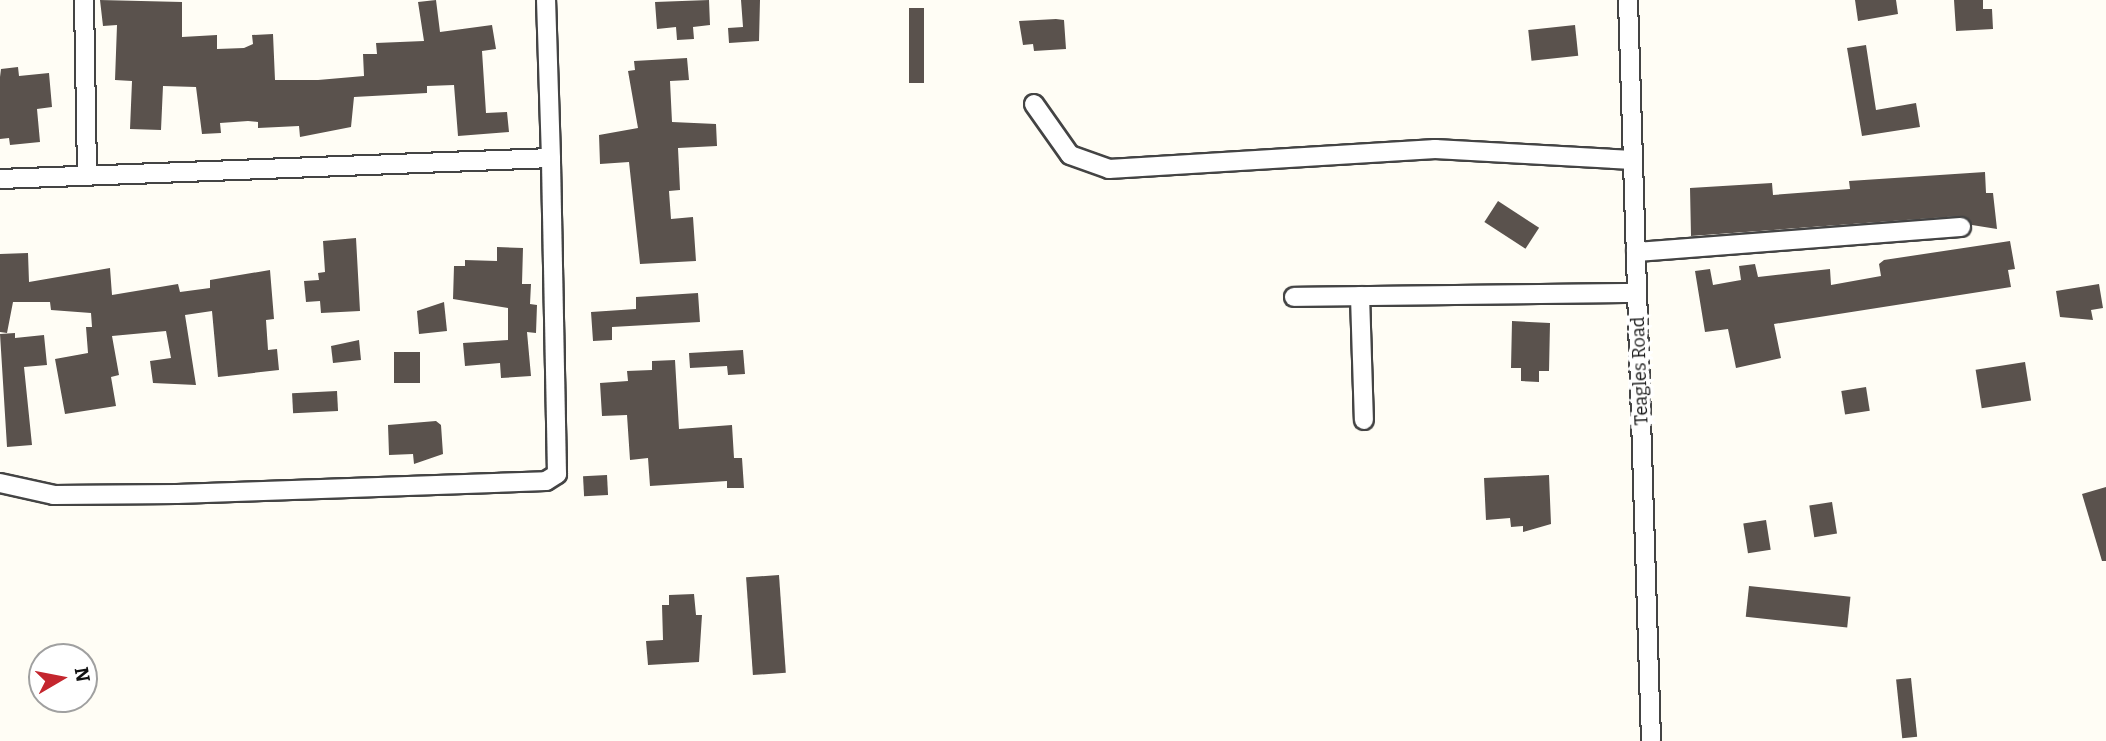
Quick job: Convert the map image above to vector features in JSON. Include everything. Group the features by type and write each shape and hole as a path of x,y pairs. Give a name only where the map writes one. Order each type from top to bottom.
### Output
{"street":[{"path":"84,0 87,176"},
{"path":"0,483 28,494 177,494 546,481 558,474 546,0"},
{"name":"Teagles Road","path":"1628,0 1651,741"},
{"path":"1034,104 1070,155 1109,169 1435,149 1633,160"},
{"path":"0,179 551,158"},
{"path":"1636,252 1961,227"},
{"path":"1294,297 1637,293"},
{"path":"1360,296 1364,420"}],"building":[{"path":"100,0 182,2 182,37 217,35 217,49 244,48 253,44 252,35 273,34 275,80 318,80 364,76 363,54 377,54 376,43 424,41 418,2 436,0 440,32 492,25 496,49 482,51 486,113 507,112 509,132 458,136 454,85 427,86 427,93 354,97 351,127 300,137 299,126 258,128 258,122 248,121 220,123 221,133 202,134 196,87 163,86 161,130 130,129 132,81 115,80 117,25 103,26"},
{"path":"709,0 710,25 693,27 694,39 677,40 676,27 657,29 655,2"},
{"path":"741,0 760,0 759,41 729,43 728,28 743,27"},
{"path":"1855,0 1896,0 1898,14 1858,21"},
{"path":"1954,0 1983,0 1983,9 1992,9 1993,29 1956,31"},
{"path":"909,8 924,8 924,83 909,83"},
{"path":"1064,20 1066,49 1034,51 1033,44 1023,45 1019,21"},
{"path":"1575,25 1578,56 1531,61 1528,30"},
{"path":"1866,45 1876,110 1916,103 1920,127 1862,136 1847,48"},
{"path":"687,58 689,80 670,81 672,122 716,124 717,146 678,148 680,190 669,191 671,219 693,217 696,261 640,264 629,162 600,164 599,135 638,128 628,71 635,70 634,61"},
{"path":"18,67 19,76 49,73 52,107 37,109 40,142 10,145 9,138 0,139 0,77 1,69"},
{"path":"1985,172 1986,193 1993,193 1997,229 1972,225 1960,216 1691,236 1690,188 1772,183 1773,195 1850,189 1849,181"},
{"path":"1498,201 1539,228 1525,249 1484,222"},
{"path":"356,238 360,311 321,313 320,301 306,302 304,281 319,280 318,273 325,272 323,241"},
{"path":"2010,241 2015,269 2008,270 2011,287 1774,324 1781,358 1736,368 1728,329 1705,332 1695,271 1710,269 1713,285 1741,280 1739,266 1755,264 1758,277 1830,269 1831,285 1881,276 1879,264 1884,260"},
{"path":"497,247 523,248 522,284 531,284 530,304 537,305 536,333 527,332 531,376 501,378 500,363 465,366 463,343 508,340 508,308 453,299 454,266 465,266 465,260 497,261"},
{"path":"28,253 29,282 110,268 112,295 178,284 180,292 210,288 210,280 270,270 274,319 266,320 268,350 277,349 279,370 218,377 212,311 185,315 196,385 153,383 150,361 171,358 166,331 112,336 119,375 111,377 116,406 65,414 55,359 88,353 86,327 92,327 91,313 51,310 50,302 13,302 7,333 0,332 0,254"},
{"path":"2099,284 2103,308 2091,310 2093,320 2060,317 2056,291"},
{"path":"698,293 700,322 612,327 612,340 593,341 591,312 636,309 636,297"},
{"path":"444,302 447,331 419,334 417,311"},
{"path":"1512,321 1550,323 1549,371 1539,371 1539,382 1521,381 1521,368 1511,368"},
{"path":"15,333 15,338 44,335 47,365 24,367 32,445 7,447 0,334"},
{"path":"359,340 361,360 333,363 331,346"},
{"path":"743,350 745,374 728,375 727,366 690,368 689,353"},
{"path":"394,352 420,352 420,383 394,383"},
{"path":"675,360 679,429 732,425 734,458 742,458 744,488 727,488 727,481 650,486 648,458 630,460 627,415 602,416 600,383 628,381 627,371 652,370 652,361"},
{"path":"2025,362 2031,401 1982,408 1976,370"},
{"path":"1866,387 1870,411 1845,415 1841,391"},
{"path":"337,391 338,411 293,413 292,393"},
{"path":"436,421 441,425 443,454 414,464 413,454 389,455 388,425"},
{"path":"607,475 608,495 584,496 583,476"},
{"path":"1549,475 1551,524 1523,532 1523,526 1511,527 1510,518 1486,520 1484,478"},
{"path":"2106,487 2106,561 2102,561 2082,494"},
{"path":"1832,502 1837,534 1814,537 1809,506"},
{"path":"1766,520 1771,550 1748,553 1743,524"},
{"path":"779,575 786,673 753,675 746,577"},
{"path":"1749,586 1850,597 1847,627 1746,617"},
{"path":"694,594 696,615 702,615 699,662 648,665 646,641 663,640 662,605 669,605 669,595"},
{"path":"1911,678 1917,737 1902,738 1896,680"}]}
